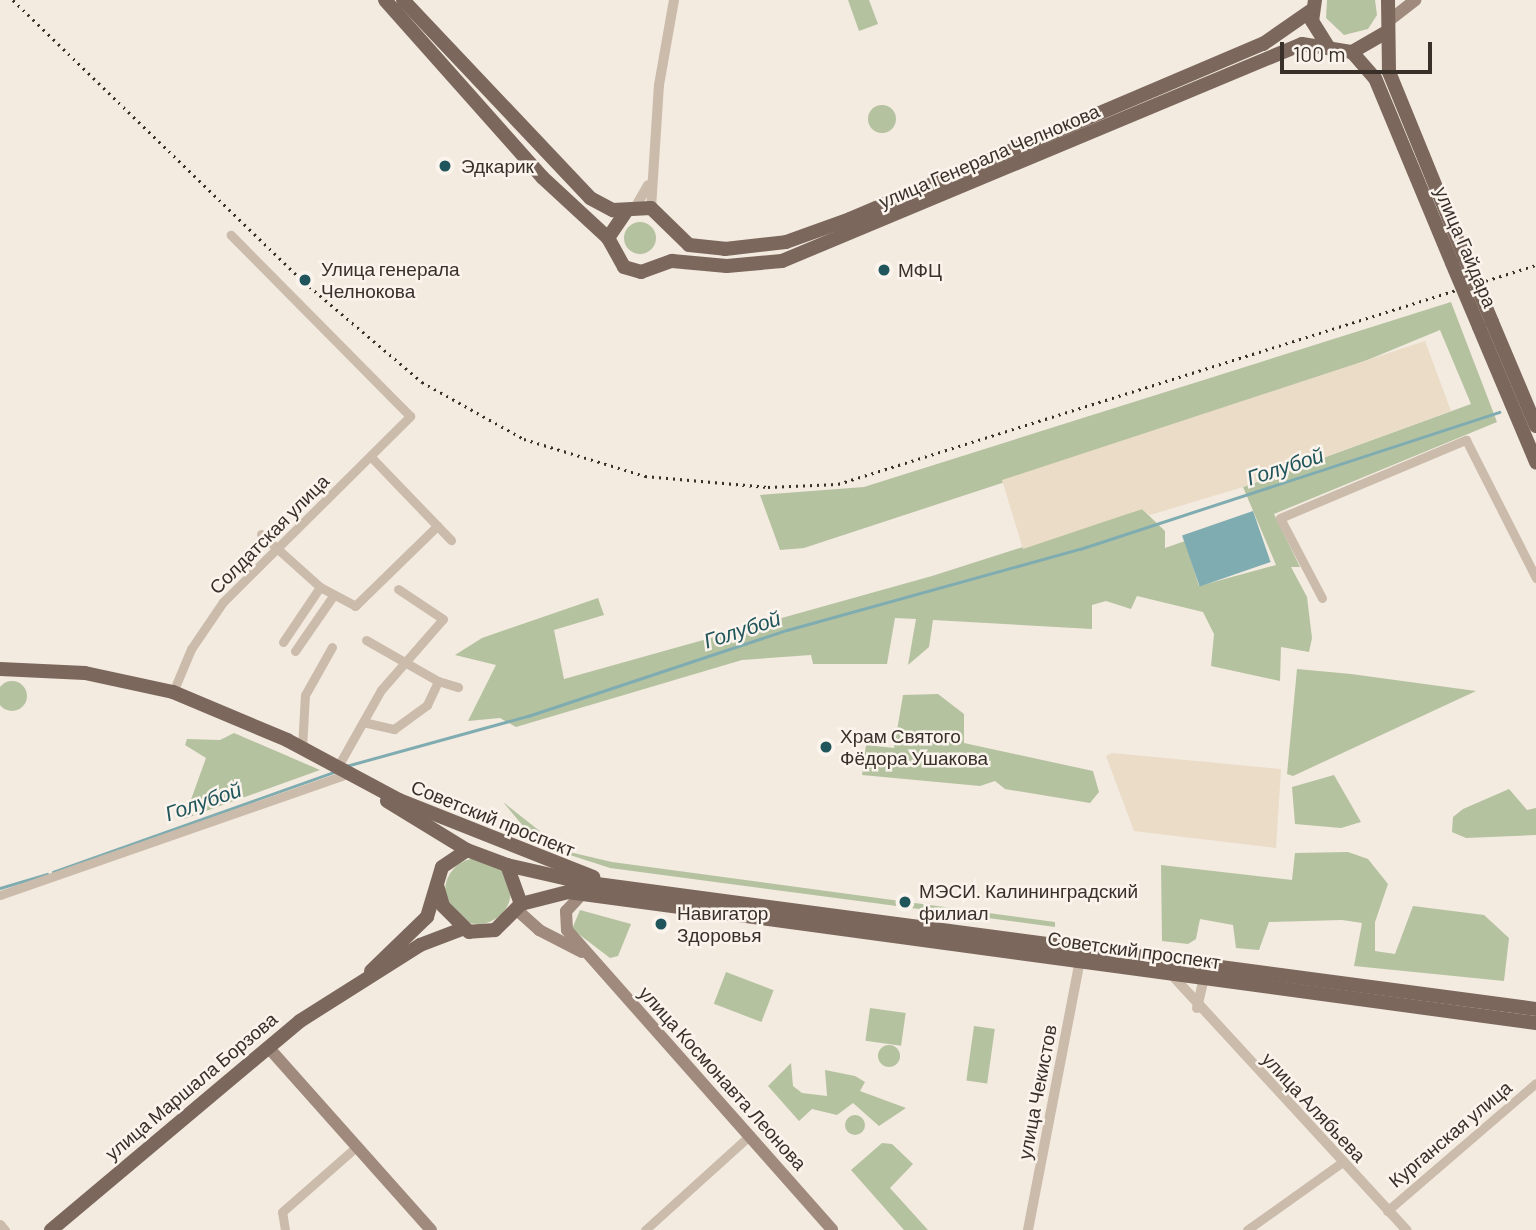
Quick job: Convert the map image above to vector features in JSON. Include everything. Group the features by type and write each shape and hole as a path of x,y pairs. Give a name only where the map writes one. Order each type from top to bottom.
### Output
{"main road":[{"name":"улица Генерала Челнокова","path":"385,0 542,177 608,238 624,267 641,272 657,266 782,261 916,208 1301,44 1328,47"},
{"name":"улица Генерала Челнокова","path":"403,0 568,181 602,205 638,208 667,223 690,245 753,248 817,233 1263,44 1314,5"},
{"path":"1388,0 1391,19 1415,0"},
{"path":"1314,5 1328,47 1352,52 1385,33"},
{"name":"улица Гайдара","path":"1391,19 1385,33 1389,72 1536,462"},
{"name":"улица Гайдара","path":"1352,52 1375,78 1459,260"},
{"path":"916,191 909,199 916,208"},
{"path":"608,238 638,208"},
{"path":"657,266 672,240 667,223"},
{"name":"улица Гайдара","path":"1485,324 1536,426"},
{"name":"Советский проспект","path":"0,668 85,673 173,692 304,746 467,850"},
{"name":"Советский проспект","path":"370,787 604,881"},
{"path":"467,850 507,865 521,890 519,907"},
{"name":"улица Маршала Борзова","path":"363,980 427,917 442,867 467,850"},
{"name":"Советский проспект","path":"507,865 582,882 604,881 1536,1009"},
{"path":"437,885 443,906 463,929"},
{"name":"Советский проспект","path":"519,907 554,893 583,893 1536,1023"},
{"name":"улица Космонавта Леонова","path":"583,893 566,911 567,930 832,1230"},
{"name":"улица Маршала Борзова","path":"51,1230 268,1047 363,980 420,945 463,929 495,930 519,907"},
{"name":"улица Космонавта Леонова","path":"519,907 539,930 585,953"},
{"path":"268,1047 431,1230"}],"street":[{"path":"638,208 648,185 659,85 674,0"},
{"name":"Солдатская улица","path":"173,692 191,649 223,602 372,458 411,416 231,235"},
{"path":"1322,598 1280,518 1466,440 1536,579"},
{"path":"372,458 451,540"},
{"path":"261,534 320,587 333,596 362,605 390,566 437,526"},
{"path":"283,642 320,587"},
{"path":"0,895 340,770 363,722 405,661 433,638 443,619 398,589"},
{"path":"295,651 333,596"},
{"path":"366,640 438,681 458,687"},
{"path":"304,746 304,695 332,647"},
{"path":"363,722 383,730 409,722 438,681"},
{"name":"улица Чекистов","path":"1028,1230 1080,961"},
{"name":"улица Алябьева","path":"1171,974 1197,1008 1406,1230"},
{"path":"1197,1008 1204,978"},
{"name":"Курганская улица","path":"1387,1211 1536,1083"},
{"path":"645,1230 750,1135"},
{"path":"285,1230 282,1212 356,1147"},
{"path":"1247,1230 1341,1163"},
{"path":"0,1223 5,1230"}],"green space":[{"path":"848,0 869,0 878,24 859,31"},
{"path":"1327,0 1375,0 1377,15 1368,29 1344,35 1326,18"},
{"path":"882,105 892,109 896,119 892,129 882,133 872,129 868,119 872,109"},
{"path":"640,222 651,227 656,238 651,249 640,254 629,249 624,238 629,227"},
{"path":"1451,302 1497,422 1274,514 1300,567 1291,567 1307,597 1312,638 1309,652 1281,647 1280,681 1211,666 1214,634 1203,612 1137,596 1131,609 1106,601 1092,605 1092,629 933,620 929,647 908,665 916,619 895,618 887,664 813,664 811,655 742,660 516,727 500,718 468,721 496,665 455,655 482,638 598,598 604,615 554,630 564,679 932,576 1142,509 1165,531 1165,548 1185,541 1199,586 1276,565 1243,487 1471,404 1440,330 1331,375 804,548 780,550 760,495 864,487"},
{"path":"1297,669 1476,691 1293,776 1287,774"},
{"path":"12,681 23,685 27,696 23,707 12,711 1,707 -3,696 1,685"},
{"path":"938,694 964,714 964,743 1093,771 1099,792 1090,803 1005,789 995,781 980,786 862,775 866,745 894,748 903,695"},
{"path":"234,733 320,770 184,819 206,758 185,745 187,739 220,740"},
{"path":"1334,775 1361,822 1341,828 1295,824 1292,787"},
{"path":"1509,789 1527,810 1536,808 1536,835 1466,838 1452,832 1453,817 1463,809"},
{"path":"503,802 565,851 612,862 1055,922 1055,927 610,868 539,845"},
{"path":"1348,852 1368,859 1388,884 1375,922 1375,951 1395,954 1413,906 1484,915 1509,938 1504,981 1354,966 1362,923 1342,920 1269,922 1259,950 1236,948 1233,925 1200,919 1196,939 1188,944 1162,941 1161,865 1292,880 1295,853"},
{"path":"478,858 501,868 511,891 501,914 478,924 455,914 445,891 455,868"},
{"path":"580,910 631,924 618,956 610,958 572,929"},
{"path":"726,972 774,990 761,1022 714,1004"},
{"path":"870,1008 906,1013 901,1046 865,1041"},
{"path":"974,1026 995,1029 987,1083 966,1080"},
{"path":"889,1045 897,1048 900,1056 897,1064 889,1067 881,1064 878,1056 881,1048"},
{"path":"791,1063 793,1086 802,1093 827,1096 825,1070 855,1076 865,1082 860,1091 906,1108 879,1126 853,1103 837,1115 812,1109 799,1121 768,1086"},
{"path":"851,1115 859,1115 865,1125 859,1135 851,1135 845,1129 845,1121"},
{"path":"882,1143 892,1144 913,1164 890,1188 928,1230 904,1230 851,1170"}],"shaded area":[{"path":"1425,341 1451,411 1243,487 1150,515 1142,509 1023,549 1002,480"},
{"path":"1112,753 1281,769 1276,848 1134,831 1106,756"}],"water":[{"path":"1253,511 1271,562 1200,586 1182,535"}],"waterway":[{"name":"Голубой","path":"346,766 528,716 787,630 1080,549 1499,412"},
{"name":"Голубой","path":"53,872 334,772"},
{"name":"Голубой","path":"0,888 47,874"}],"railway":[{"path":"13,0 304,282 422,382 524,439 645,476 768,487 838,484 1536,265"}],"place":[{"name":"Эдкарик","path":"445,166"},
{"name":"МФЦ","path":"884,270"},
{"name":"Улица генерала Челнокова","path":"305,280"},
{"name":"Храм Святого Фёдора Ушакова","path":"826,747"},
{"name":"МЭСИ. Калининградский филиал","path":"905,902"},
{"name":"Навигатор Здоровья","path":"661,924"}]}
